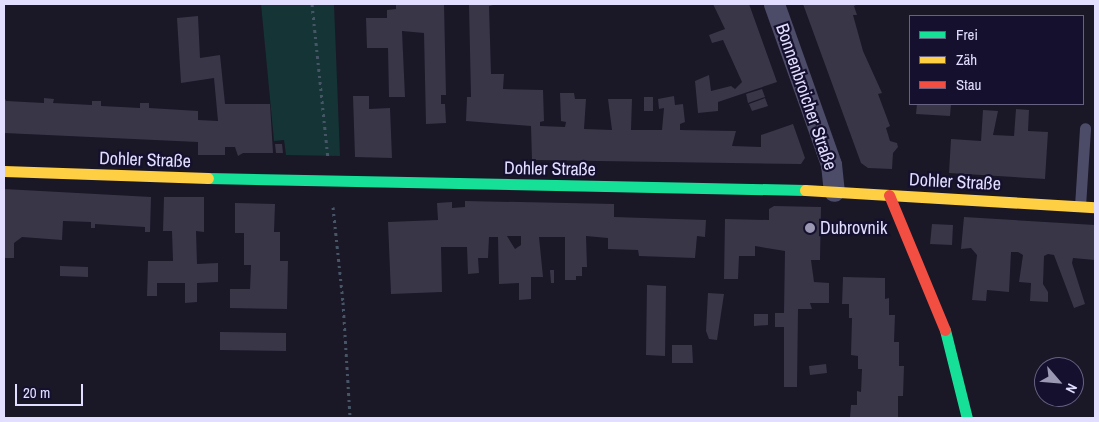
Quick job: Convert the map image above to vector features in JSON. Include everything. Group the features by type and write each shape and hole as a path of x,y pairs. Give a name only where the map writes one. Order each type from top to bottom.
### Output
{"main road":[{"name":"Dohler Straße","path":"4,171 330,182 834,191 1095,207"},
{"path":"889,195 951,345 967,418"}],"street":[{"name":"Bonnenbroicher Straße","path":"774,4 831,164 834,191"}],"lane":[{"path":"1080,206 1085,128"}],"path":[{"path":"312,4 343,302 350,418"}],"green space":[{"path":"261,4 334,4 340,156 286,155 284,140 274,141"}],"building":[{"path":"396,4 444,4 446,95 441,95 441,104 445,104 446,123 426,124 424,33 402,31 405,97 389,97 388,48 367,48 366,18 387,18 387,10 396,9"},
{"path":"469,4 498,4 489,6 491,74 504,74 503,89 543,90 544,121 540,122 540,126 565,127 566,122 561,121 560,93 574,93 575,99 586,99 584,129 612,130 608,99 632,99 631,130 662,130 664,108 659,109 658,99 674,96 675,105 683,104 685,122 680,124 680,130 736,131 732,146 761,147 761,135 793,124 805,158 801,164 532,160 531,126 466,121 467,97 471,97"},
{"path":"713,4 749,4 777,82 718,102 718,111 698,113 695,81 709,75 711,91 731,86 735,89 742,82 723,40 712,43 709,35 725,29"},
{"path":"803,4 858,4 854,6 857,15 853,15 863,51 882,93 878,94 890,126 886,128 890,141 897,143 898,147 893,153 892,169 868,168 861,163"},
{"path":"198,16 200,58 220,55 225,104 270,104 273,153 243,153 238,156 235,147 225,147 225,155 198,155 198,142 4,133 4,96 6,101 44,103 44,98 54,99 53,103 92,105 92,101 101,101 101,106 140,108 140,103 149,103 149,108 198,111 198,120 218,121 214,78 181,83 177,18"},
{"path":"762,89 765,97 748,103 746,94"},
{"path":"353,96 369,96 369,109 390,108 392,158 355,157"},
{"path":"644,97 653,97 653,111 644,111"},
{"path":"765,98 768,106 752,111 749,104"},
{"path":"917,105 951,105 950,116 916,114"},
{"path":"1016,109 1029,110 1028,131 1048,132 1045,179 949,173 951,139 981,141 983,110 998,111 993,135 1014,136"},
{"path":"275,144 282,144 283,153 276,153"},
{"path":"4,189 151,197 150,232 145,232 145,227 95,224 95,228 91,228 91,222 63,221 62,240 22,237 14,243 14,258 4,258"},
{"path":"164,197 204,197 204,232 196,231 197,264 218,263 218,282 197,283 197,302 185,303 185,283 157,283 157,296 147,296 148,261 173,261 172,231 163,231"},
{"path":"465,201 614,204 614,217 706,220 705,237 697,236 695,258 639,256 638,250 608,249 608,238 586,236 587,267 582,267 582,276 576,276 576,280 565,280 565,237 539,237 543,277 531,277 531,299 519,300 519,283 499,284 498,237 489,237 488,258 478,258 479,273 468,274 467,247 441,247 442,292 391,294 388,222 438,220 437,203 452,202 452,208 465,207","holes":["507,236 521,236 521,245 515,249"]},
{"path":"235,203 275,204 274,232 280,232 280,261 288,261 287,309 230,308 230,289 250,289 251,265 244,265 244,233 235,233"},
{"path":"774,206 821,207 820,260 811,260 814,282 829,283 829,303 810,303 812,309 798,309 797,387 784,387 784,327 775,327 775,313 784,313 785,251 755,246 755,256 739,256 738,279 724,279 725,219 769,220 769,209"},
{"path":"964,217 1095,225 1095,260 1073,258 1072,263 1085,304 1074,308 1054,255 1048,254 1044,256 1043,284 1048,292 1048,302 1030,301 1031,283 1019,282 1023,255 1018,252 1011,252 1009,292 987,290 986,301 972,300 977,255 971,248 961,249"},
{"path":"932,224 953,225 952,245 930,244"},
{"path":"60,266 88,267 88,277 60,276"},
{"path":"550,270 554,270 554,283 551,283"},
{"path":"843,277 885,278 885,299 889,298 889,315 895,315 894,342 899,342 899,366 904,366 903,396 898,396 898,418 850,418 851,405 857,405 857,391 861,392 862,369 858,369 858,356 851,355 852,318 849,318 849,304 842,304"},
{"path":"647,285 666,286 665,356 646,355"},
{"path":"708,293 724,294 717,340 709,339 706,331"},
{"path":"754,314 768,314 768,325 754,326"},
{"path":"220,332 286,333 286,351 220,350"},
{"path":"672,345 692,345 693,363 672,363"},
{"path":"826,364 827,373 810,375 809,366"}],"traffic: fast":[{"path":"208,178 805,190"},
{"path":"945,330 967,418"}],"traffic: slow":[{"path":"4,171 208,178"},
{"path":"805,190 1095,207"}],"traffic: jam":[{"path":"889,195 945,330"}],"place":[{"name":"Dubrovnik","path":"810,228"}]}
